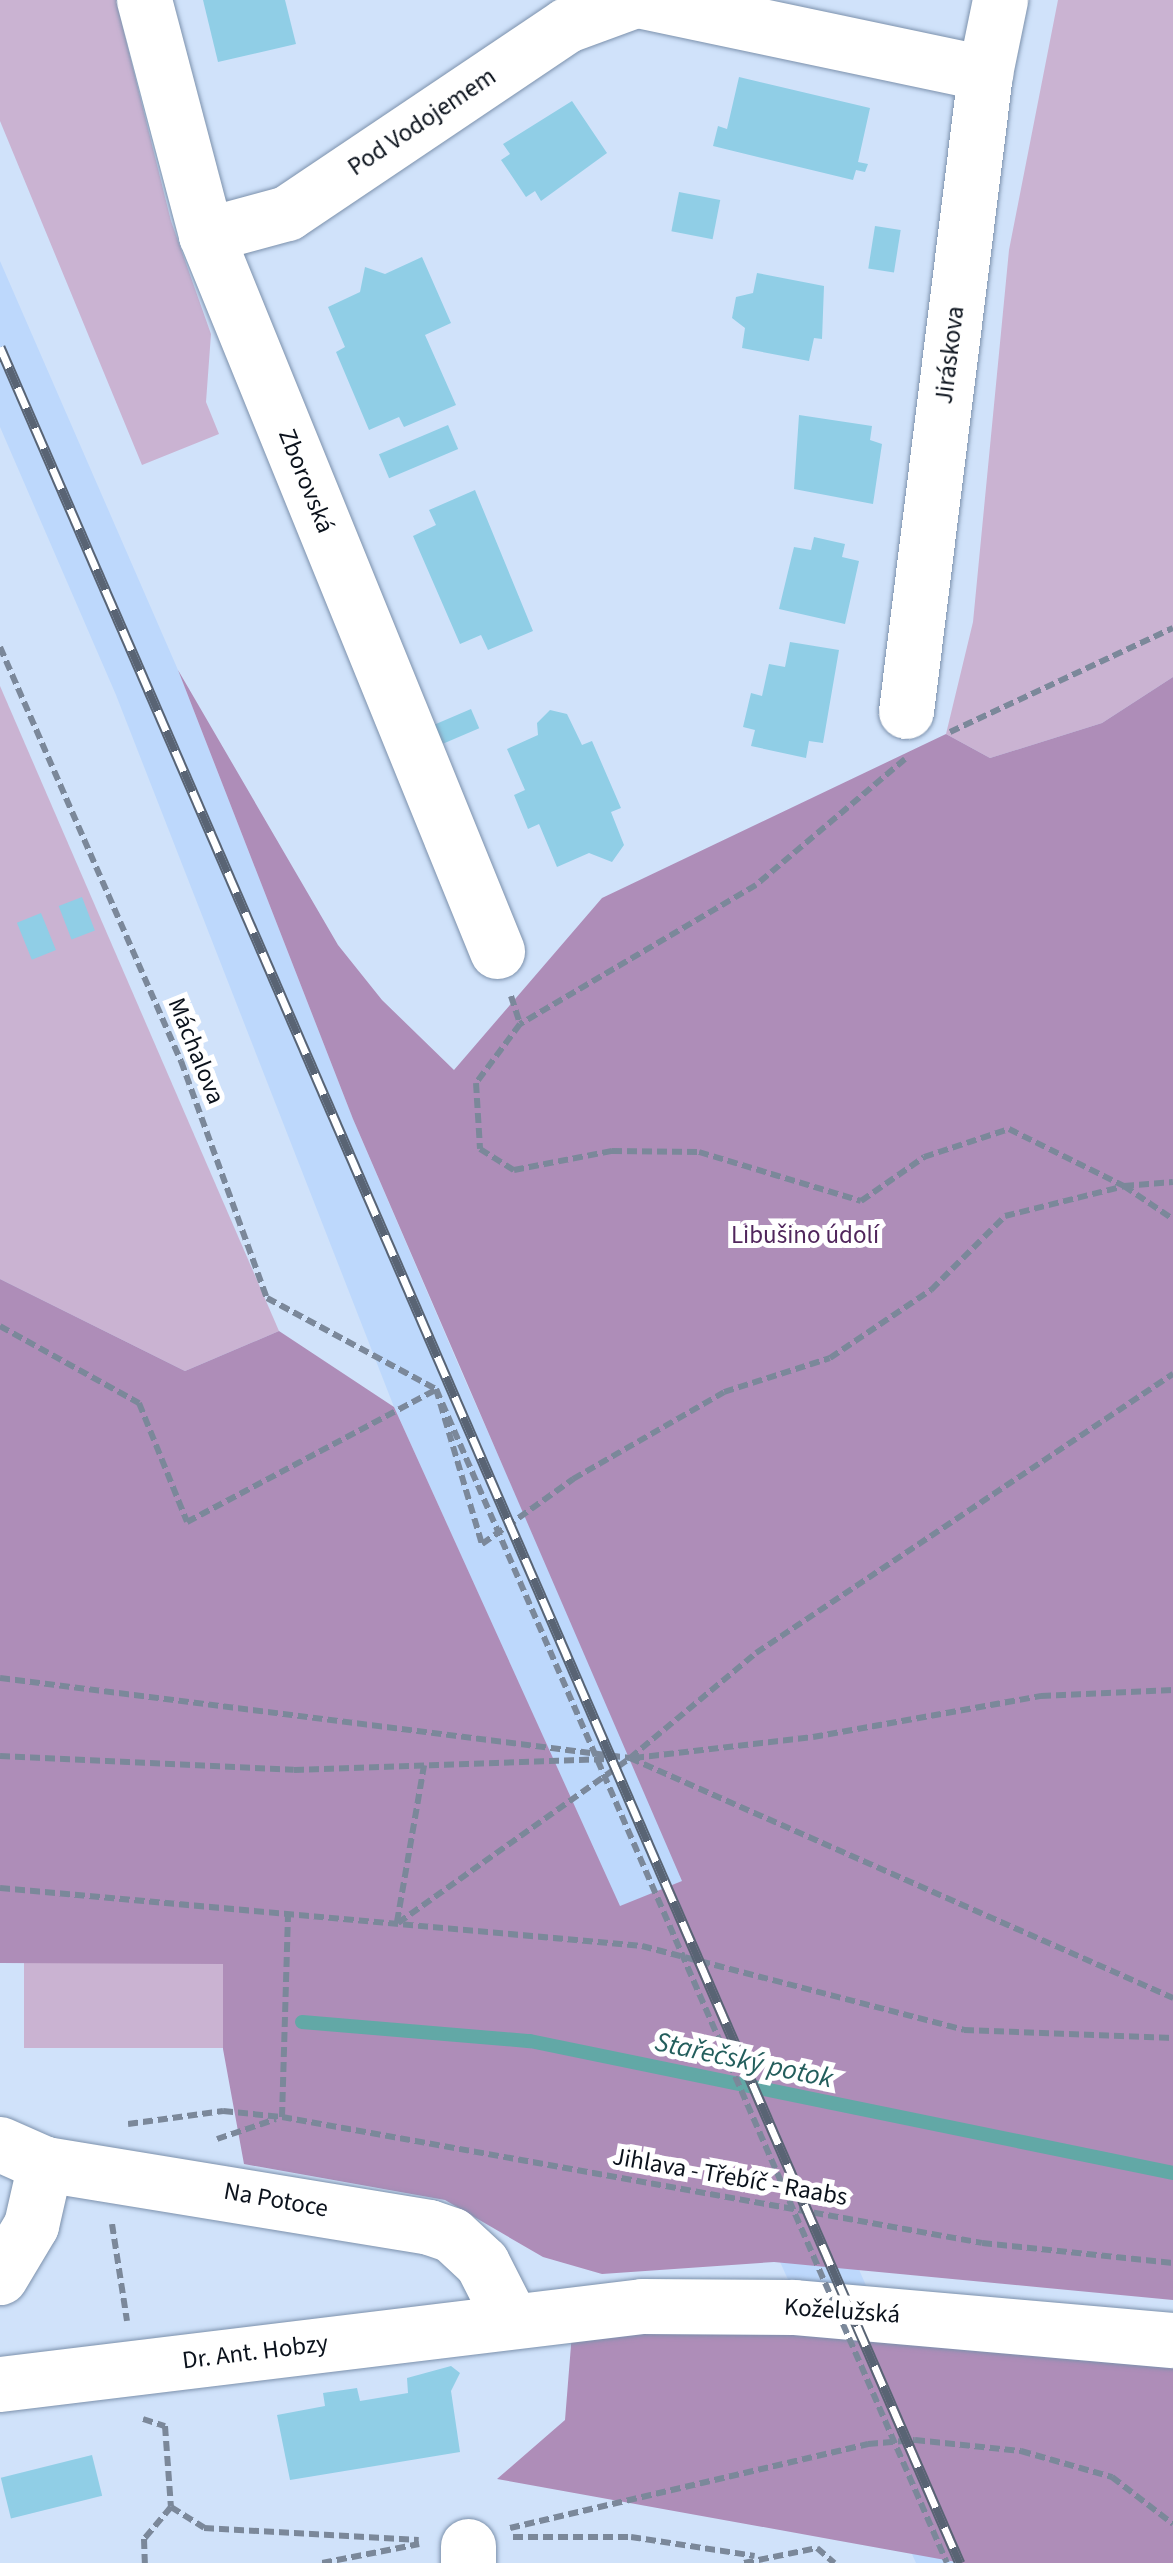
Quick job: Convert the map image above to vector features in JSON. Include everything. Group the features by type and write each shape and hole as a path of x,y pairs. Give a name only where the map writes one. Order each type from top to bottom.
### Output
{"street":[{"name":"Zborovská","path":"144,0 206,234 498,952"},
{"path":"428,118 533,0"},
{"name":"Pod Vodojemem","path":"206,234 288,213 567,26 636,0 771,23 985,73"},
{"name":"Jiráskova","path":"918,733 985,73 1000,0"},
{"path":"0,2278 30,2225 22,2154"},
{"name":"Na Potoce","path":"22,2154 429,2227 452,2235 482,2263 510,2318"},
{"name":"Koželužská","path":"510,2318 642,2306 776,2306 1173,2340"},
{"name":"Dr. Ant. Hobzy","path":"0,2384 510,2318"}],"path":[{"path":"1173,628 918,733 756,885 520,1024 476,1083 480,1149 514,1170 612,1151 699,1152 860,1201 924,1157 1009,1129 1124,1186 1173,1219"},
{"name":"Máchalova","path":"0,647 181,1061 267,1298 436,1389"},
{"path":"436,1389 482,1544 572,1479 724,1392 830,1358 932,1290 1005,1216 1124,1186 1173,1182"},
{"path":"0,1326 139,1404 187,1522 436,1389"},
{"path":"396,1924 630,1758 756,1653 1173,1374"},
{"path":"436,1389 948,2563"},
{"path":"0,1678 630,1758 1173,1998"},
{"path":"0,1756 294,1770 630,1758 813,1737 1041,1696 1173,1690"},
{"path":"396,1924 424,1765"},
{"path":"0,1888 642,1946 964,2030 1173,2038"},
{"path":"282,2117 288,1914"},
{"name":"Jihlava - Třebíč - Raabs","path":"119,2125 223,2111 282,2117 982,2243 1173,2263"},
{"path":"111,2218 130,2340"},
{"path":"145,2563 144,2539 171,2506 165,2426"},
{"path":"171,2506 204,2528 461,2547 868,2444 915,2440 1021,2451 1112,2477 1173,2524"},
{"path":"322,2563 461,2547 631,2536 755,2556 817,2548 834,2563"},
{"path":"744,2563 755,2556"}],"shaded area":[{"path":"0,0 116,0 171,221 211,334 206,402 219,434 142,465 0,121"},
{"path":"1058,0 1173,0 1173,677 1102,723 990,758 946,734 973,622 1009,250"},
{"path":"0,261 178,670 353,1119 464,1378 989,2563 916,2563 394,1407 116,695 0,427"},
{"path":"0,686 279,1331 185,1371 0,1279"},
{"path":"24,1962 224,1962 224,2048 24,2048"}],"green space":[{"name":"Libušino údolí","path":"178,670 338,945 382,1000 454,1070 602,898 946,734 990,758 1102,723 1173,677 1173,2300 774,2262 602,2274 543,2257 445,2200 244,2164 223,2049 223,1964 0,1963 0,1279 185,1371 279,1331 394,1407 620,1906 682,1881 353,1119"},
{"path":"773,2330 1173,2368 1173,2563 962,2563 497,2479 565,2420 572,2333"}],"building":[{"path":"203,0 285,0 296,44 218,62"},
{"path":"739,77 870,108 858,162 868,164 865,172 856,170 853,180 713,146 718,126 727,129"},
{"path":"572,101 607,153 541,201 535,191 526,197 501,160 510,154 503,144"},
{"path":"679,192 720,200 713,239 671,231"},
{"path":"875,226 901,230 894,273 868,268"},
{"path":"422,257 451,323 425,335 456,405 404,427 399,417 369,430 336,352 345,347 328,307 360,292 365,267 385,274"},
{"path":"757,273 824,286 822,339 814,338 809,361 742,348 745,328 732,318 736,297 753,293"},
{"path":"799,415 872,426 870,440 882,444 873,504 794,489"},
{"path":"448,425 458,449 389,478 379,454"},
{"path":"475,490 533,631 488,650 481,635 460,644 413,536 436,525 429,510"},
{"path":"814,537 845,544 842,557 859,561 845,624 779,609 794,547 811,550"},
{"path":"790,642 839,650 823,743 809,741 806,758 751,746 755,730 743,727 751,693 762,696 769,664 785,667"},
{"path":"471,709 479,728 442,744 434,725"},
{"path":"550,710 567,714 582,745 592,741 621,808 611,812 624,845 612,862 589,853 557,867 539,824 528,829 514,795 525,790 507,749 538,735 537,723"},
{"path":"82,897 95,931 72,940 59,906"},
{"path":"41,913 56,950 32,960 17,923"},
{"path":"451,2366 460,2373 451,2391 460,2452 290,2480 277,2415 325,2406 323,2393 357,2388 360,2401 408,2393 407,2378"},
{"path":"92,2455 102,2496 11,2518 1,2478"}],"waterway":[{"name":"Stařečský potok","path":"302,2022 530,2041 1173,2173"}],"railway":[{"path":"0,347 960,2563"}]}
